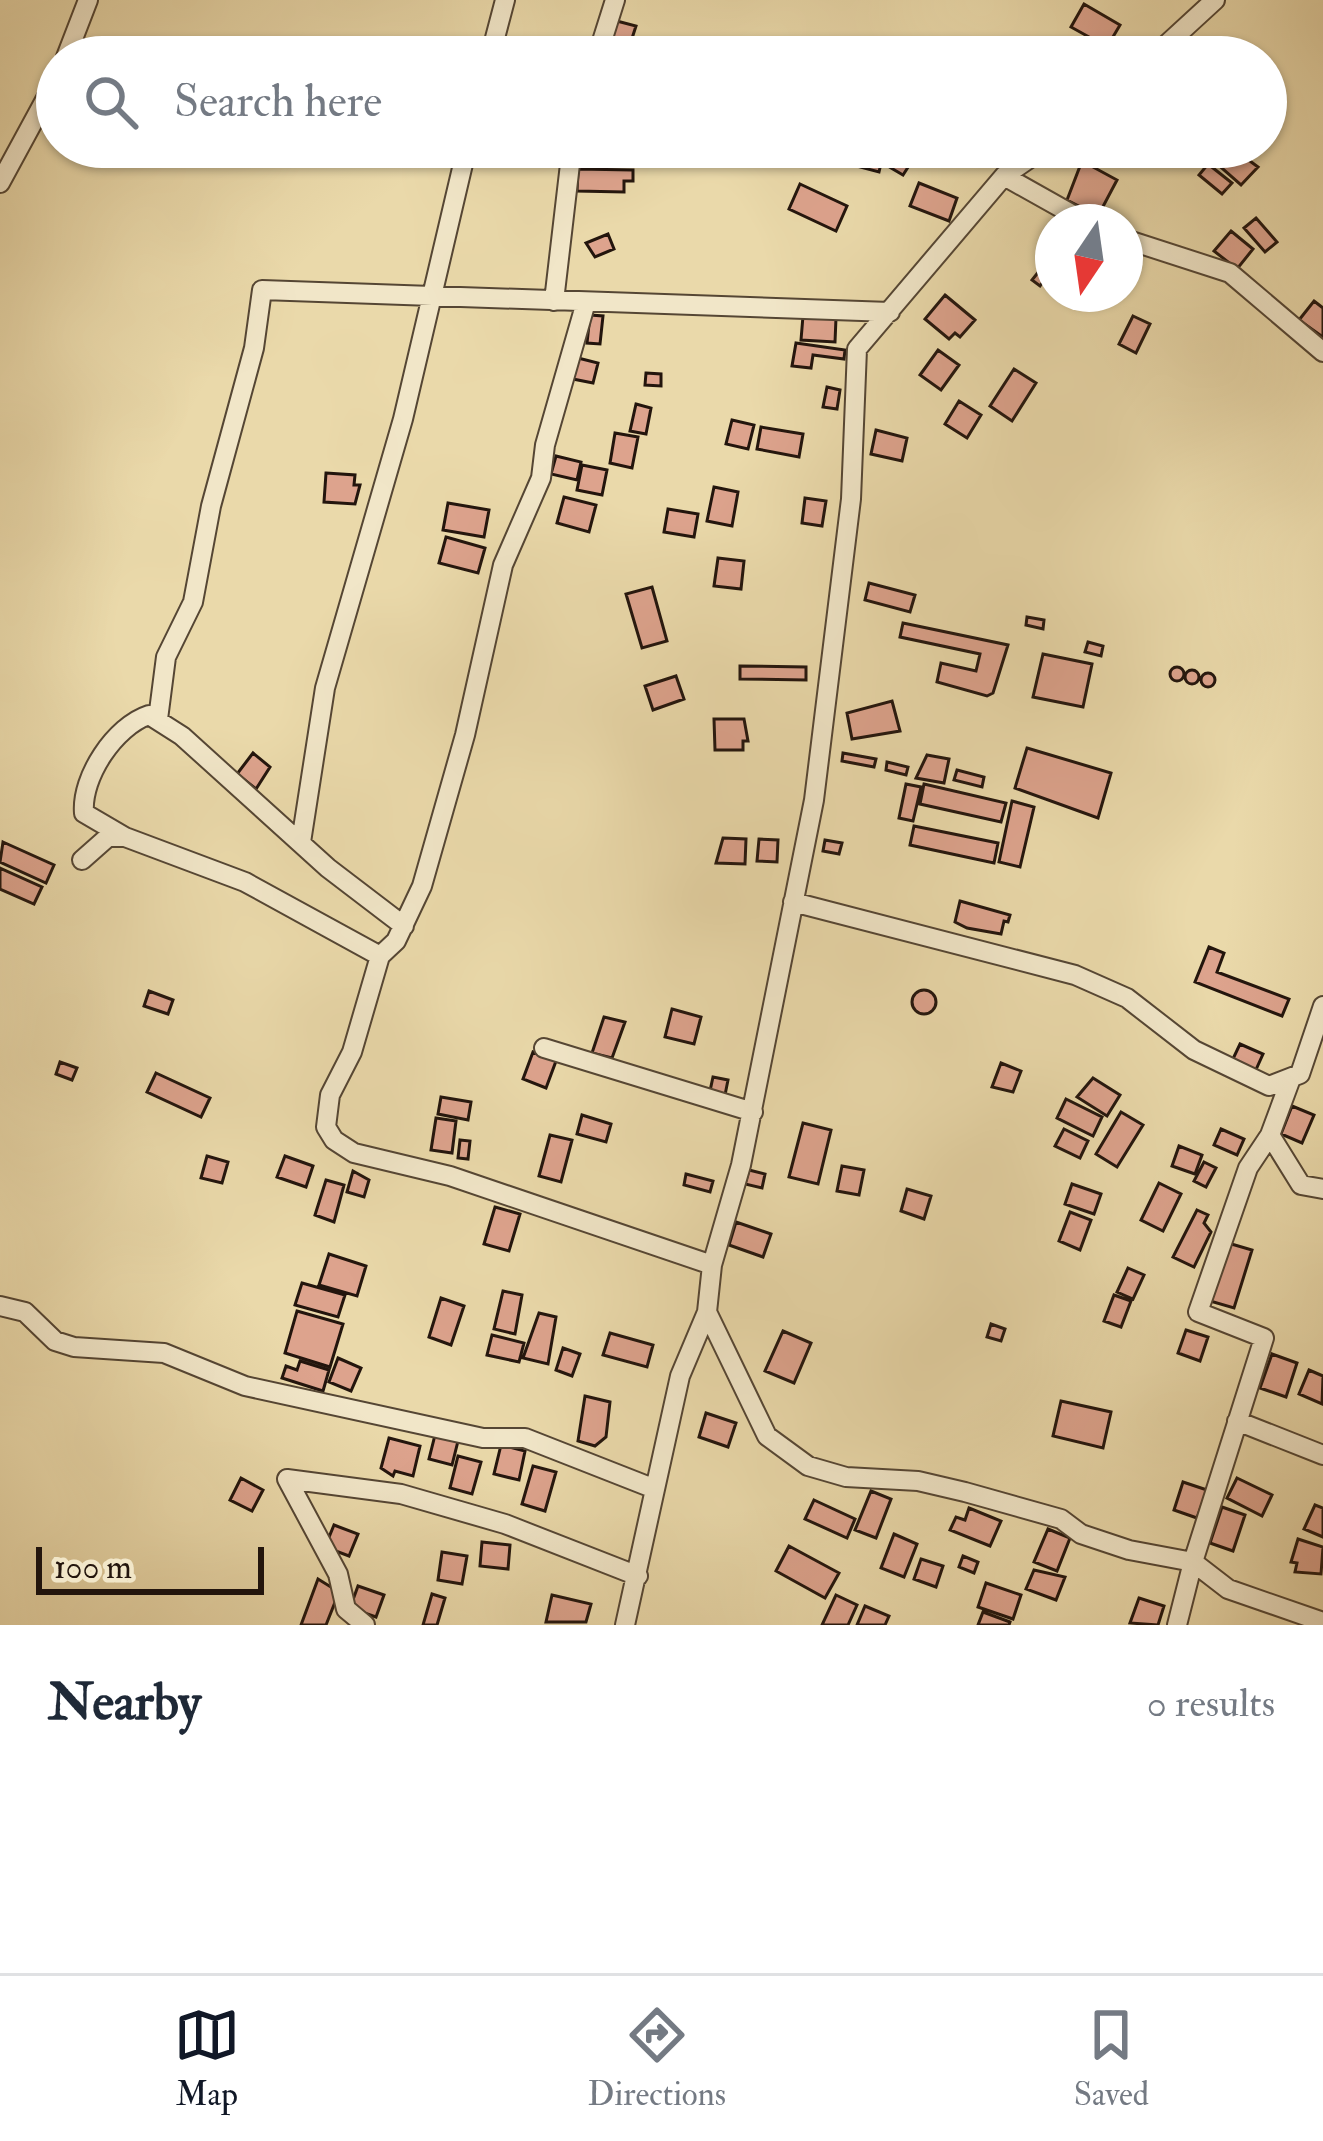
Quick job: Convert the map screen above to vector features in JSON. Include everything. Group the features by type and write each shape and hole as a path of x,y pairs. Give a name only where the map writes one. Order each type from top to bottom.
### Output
{"street":[{"path":"74,36 88,0"},
{"path":"496,36 505,0"},
{"path":"604,36 615,0"},
{"path":"1176,36 1215,0"},
{"path":"0,183 36,117"},
{"path":"302,842 326,688 403,419 462,168"},
{"path":"554,301 570,168"},
{"path":"625,1625 680,1376 707,1312 712,1264 753,1112 827,716 851,500 857,349 1016,168"},
{"path":"1004,176 1054,204"},
{"path":"1143,245 1230,273 1323,352"},
{"path":"158,718 166,657 193,602 211,506 254,348 262,290 890,312"},
{"path":"586,302 545,445 541,478 503,565 465,735 422,886 404,926 380,956 352,1052 325,1112 334,1140 377,1162 450,1176 712,1264"},
{"path":"380,956 245,882 124,837 84,813 86,787 96,765 134,719 158,718 404,926"},
{"path":"82,860 108,837 124,837"},
{"path":"793,902 1075,975 1127,998 1194,1050 1269,1086 1300,1074 1323,1006"},
{"path":"544,1048 753,1112"},
{"path":"1177,1625 1192,1562 1264,1338 1198,1312 1248,1168 1270,1135 1290,1081"},
{"path":"1270,1135 1300,1185 1323,1189"},
{"path":"0,1306 25,1312 55,1341 74,1347 164,1353 245,1386 483,1438 525,1438 655,1490"},
{"path":"707,1312 767,1436 808,1466 846,1477 918,1481 1061,1520 1081,1534 1130,1550 1192,1562 1228,1589 1323,1622"},
{"path":"1237,1420 1323,1455"},
{"path":"364,1625 346,1609 338,1574 287,1479 401,1494 505,1524 638,1576"}],"building":[{"path":"1084,4 1120,25 1114,36 1087,36 1071,27"},
{"path":"613,20 636,26 633,36 608,36"},
{"path":"1079,168 1095,168 1117,180 1104,204 1067,200"},
{"path":"1205,168 1213,168 1232,183 1222,194 1199,175"},
{"path":"1222,168 1257,168 1241,185"},
{"path":"578,169 633,170 633,181 624,181 624,192 577,191"},
{"path":"919,183 957,198 949,221 910,206"},
{"path":"800,184 847,206 836,231 789,209"},
{"path":"1256,218 1277,242 1265,252 1244,228"},
{"path":"1231,231 1253,249 1237,269 1214,251"},
{"path":"608,234 614,249 595,257 586,243"},
{"path":"945,295 975,320 960,337 955,333 949,339 925,319"},
{"path":"1314,301 1323,308 1323,337 1299,320"},
{"path":"590,315 603,316 600,344 587,343"},
{"path":"803,316 836,318 835,342 801,340"},
{"path":"1133,316 1150,324 1136,353 1119,344"},
{"path":"796,343 845,350 844,359 813,355 811,368 792,366"},
{"path":"938,350 959,365 941,390 920,375"},
{"path":"578,358 598,363 593,383 573,379"},
{"path":"1014,369 1036,383 1012,421 990,406"},
{"path":"646,373 661,374 661,386 645,385"},
{"path":"827,387 840,390 837,409 823,407"},
{"path":"959,401 981,415 967,438 945,424"},
{"path":"636,404 651,408 646,434 630,431"},
{"path":"732,420 754,425 748,449 726,444"},
{"path":"761,427 803,434 799,457 757,449"},
{"path":"876,430 907,438 902,461 871,454"},
{"path":"615,433 638,437 632,468 610,463"},
{"path":"556,456 581,462 577,480 551,474"},
{"path":"582,465 607,470 602,495 577,490"},
{"path":"326,473 355,475 354,485 360,485 355,504 324,502"},
{"path":"714,487 738,492 732,526 707,521"},
{"path":"564,497 596,505 589,532 557,523"},
{"path":"805,498 826,501 822,526 802,523"},
{"path":"448,503 489,510 484,537 443,530"},
{"path":"668,509 698,514 694,537 664,532"},
{"path":"446,537 485,548 478,573 439,563"},
{"path":"718,558 744,561 741,589 714,586"},
{"path":"869,583 915,595 910,612 865,600"},
{"path":"652,587 667,641 642,648 626,594"},
{"path":"1027,617 1044,620 1043,629 1026,625"},
{"path":"903,623 1008,645 993,693 987,696 937,682 941,663 976,671 980,654 900,637"},
{"path":"1088,642 1103,646 1101,656 1085,652"},
{"path":"1043,654 1092,664 1083,707 1033,697"},
{"path":"740,666 806,667 806,680 740,679"},
{"path":"1177,667 1184,674 1177,681 1170,674"},
{"path":"1192,670 1199,677 1192,684 1185,677"},
{"path":"1208,673 1215,680 1208,687 1201,680"},
{"path":"676,676 684,699 653,710 645,686"},
{"path":"892,701 900,731 852,739 847,713"},
{"path":"714,719 744,719 748,741 743,741 743,750 715,750"},
{"path":"1027,748 1111,773 1098,818 1015,788"},
{"path":"253,753 270,767 256,789 237,774"},
{"path":"843,753 876,759 874,767 842,761"},
{"path":"927,755 949,759 944,783 916,778"},
{"path":"887,762 908,767 906,775 886,770"},
{"path":"957,770 984,777 982,787 954,780"},
{"path":"906,784 921,787 913,821 899,818"},
{"path":"924,784 1006,803 1001,822 920,804"},
{"path":"1012,801 1034,807 1020,867 999,862"},
{"path":"914,826 998,843 994,863 910,845"},
{"path":"723,838 746,839 745,864 716,863"},
{"path":"759,839 778,840 777,862 757,861"},
{"path":"825,840 842,843 839,854 823,851"},
{"path":"3,842 54,865 46,883 0,862"},
{"path":"0,868 42,887 34,904 0,889"},
{"path":"960,901 1010,915 1001,934 955,922"},
{"path":"1209,947 1224,953 1217,972 1289,999 1282,1016 1195,982"},
{"path":"924,990 936,1002 924,1014 912,1002"},
{"path":"149,991 173,1000 168,1014 144,1006"},
{"path":"672,1009 701,1017 694,1044 665,1037"},
{"path":"604,1017 625,1022 612,1058 592,1053"},
{"path":"1240,1044 1263,1054 1254,1074 1231,1063"},
{"path":"533,1052 556,1061 546,1088 523,1079"},
{"path":"60,1062 77,1068 72,1080 56,1074"},
{"path":"1001,1063 1021,1071 1013,1092 992,1087"},
{"path":"156,1073 210,1098 201,1117 147,1092"},
{"path":"713,1077 728,1080 725,1095 710,1091"},
{"path":"1093,1078 1120,1095 1107,1116 1077,1097"},
{"path":"441,1097 471,1102 468,1120 438,1114"},
{"path":"1066,1099 1102,1117 1093,1136 1057,1118"},
{"path":"1292,1106 1314,1115 1302,1143 1281,1134"},
{"path":"1121,1112 1143,1125 1117,1167 1096,1154"},
{"path":"582,1115 611,1124 606,1142 577,1134"},
{"path":"436,1118 456,1121 452,1153 431,1150"},
{"path":"803,1123 831,1130 818,1184 789,1177"},
{"path":"1064,1129 1088,1141 1080,1158 1055,1146"},
{"path":"1221,1129 1244,1139 1237,1155 1214,1145"},
{"path":"550,1135 572,1140 561,1182 539,1176"},
{"path":"460,1140 470,1141 468,1159 458,1158"},
{"path":"1179,1146 1202,1155 1195,1174 1172,1166"},
{"path":"207,1156 228,1162 222,1183 201,1178"},
{"path":"285,1156 313,1166 306,1187 277,1177"},
{"path":"1204,1162 1216,1168 1206,1187 1194,1181"},
{"path":"842,1166 864,1170 859,1195 837,1191"},
{"path":"749,1170 765,1174 762,1188 745,1184"},
{"path":"353,1171 369,1180 364,1197 347,1192"},
{"path":"686,1174 713,1181 710,1192 684,1185"},
{"path":"326,1180 344,1185 334,1222 315,1215"},
{"path":"1159,1183 1181,1194 1163,1231 1141,1220"},
{"path":"1072,1184 1101,1194 1094,1214 1065,1204"},
{"path":"907,1189 931,1196 924,1219 901,1211"},
{"path":"495,1207 520,1214 509,1251 484,1244"},
{"path":"1197,1210 1208,1215 1204,1223 1211,1232 1194,1267 1173,1257"},
{"path":"1070,1212 1091,1220 1080,1250 1059,1241"},
{"path":"736,1222 771,1234 763,1257 729,1245"},
{"path":"1228,1243 1252,1250 1234,1308 1210,1301"},
{"path":"329,1254 366,1266 357,1296 319,1285"},
{"path":"1128,1268 1144,1275 1133,1299 1117,1292"},
{"path":"302,1283 345,1295 338,1317 295,1305"},
{"path":"503,1291 522,1295 515,1334 494,1329"},
{"path":"1114,1295 1131,1301 1121,1327 1104,1321"},
{"path":"441,1298 464,1306 451,1345 429,1337"},
{"path":"297,1311 343,1324 330,1367 285,1353"},
{"path":"539,1313 556,1317 548,1364 523,1358"},
{"path":"991,1324 1005,1329 1001,1341 987,1337"},
{"path":"1186,1330 1208,1337 1200,1361 1178,1353"},
{"path":"783,1331 811,1343 794,1383 765,1371"},
{"path":"610,1333 653,1345 647,1367 603,1355"},
{"path":"492,1335 524,1343 519,1362 487,1355"},
{"path":"563,1348 580,1354 572,1376 556,1370"},
{"path":"1272,1354 1297,1363 1286,1397 1260,1388"},
{"path":"338,1358 361,1368 351,1391 329,1382"},
{"path":"300,1361 329,1370 323,1391 282,1378 286,1366 297,1370"},
{"path":"1309,1370 1323,1376 1322,1404 1299,1394"},
{"path":"585,1396 610,1402 606,1437 595,1446 578,1441"},
{"path":"1061,1401 1111,1412 1103,1448 1053,1436"},
{"path":"706,1413 736,1423 728,1447 699,1437"},
{"path":"435,1435 458,1441 452,1465 429,1459"},
{"path":"389,1438 420,1446 413,1476 395,1471 393,1476 381,1468"},
{"path":"501,1445 525,1451 519,1480 494,1474"},
{"path":"458,1456 481,1462 472,1494 450,1488"},
{"path":"533,1466 556,1472 545,1511 522,1504"},
{"path":"241,1478 263,1490 252,1511 230,1500"},
{"path":"1237,1478 1272,1495 1262,1516 1227,1498"},
{"path":"1183,1482 1207,1490 1197,1518 1174,1510"},
{"path":"871,1491 891,1499 876,1538 855,1530"},
{"path":"814,1500 855,1519 847,1538 805,1519"},
{"path":"1315,1505 1323,1508 1323,1537 1304,1529"},
{"path":"1222,1507 1245,1515 1233,1551 1210,1543"},
{"path":"969,1508 1001,1521 990,1546 950,1530 956,1517 965,1520"},
{"path":"334,1525 358,1534 349,1556 325,1547"},
{"path":"1048,1529 1070,1538 1057,1571 1034,1562"},
{"path":"894,1534 917,1544 904,1577 881,1568"},
{"path":"1298,1539 1323,1547 1321,1574 1295,1572 1297,1563 1291,1562"},
{"path":"482,1542 510,1545 508,1569 480,1566"},
{"path":"789,1546 839,1573 825,1598 776,1571"},
{"path":"442,1552 467,1556 462,1584 438,1580"},
{"path":"963,1556 978,1562 974,1573 959,1567"},
{"path":"921,1559 943,1566 936,1587 914,1579"},
{"path":"1034,1570 1065,1577 1056,1600 1026,1589"},
{"path":"318,1579 339,1592 326,1625 301,1625"},
{"path":"986,1583 1021,1595 1013,1619 978,1607"},
{"path":"358,1586 384,1595 376,1617 350,1608"},
{"path":"432,1594 445,1598 437,1625 423,1625"},
{"path":"552,1595 591,1604 586,1622 546,1622"},
{"path":"836,1595 857,1605 848,1625 822,1625"},
{"path":"1139,1598 1164,1606 1158,1625 1130,1623"},
{"path":"865,1606 889,1616 885,1625 857,1625"},
{"path":"983,1612 1010,1622 1009,1625 978,1625"}]}
